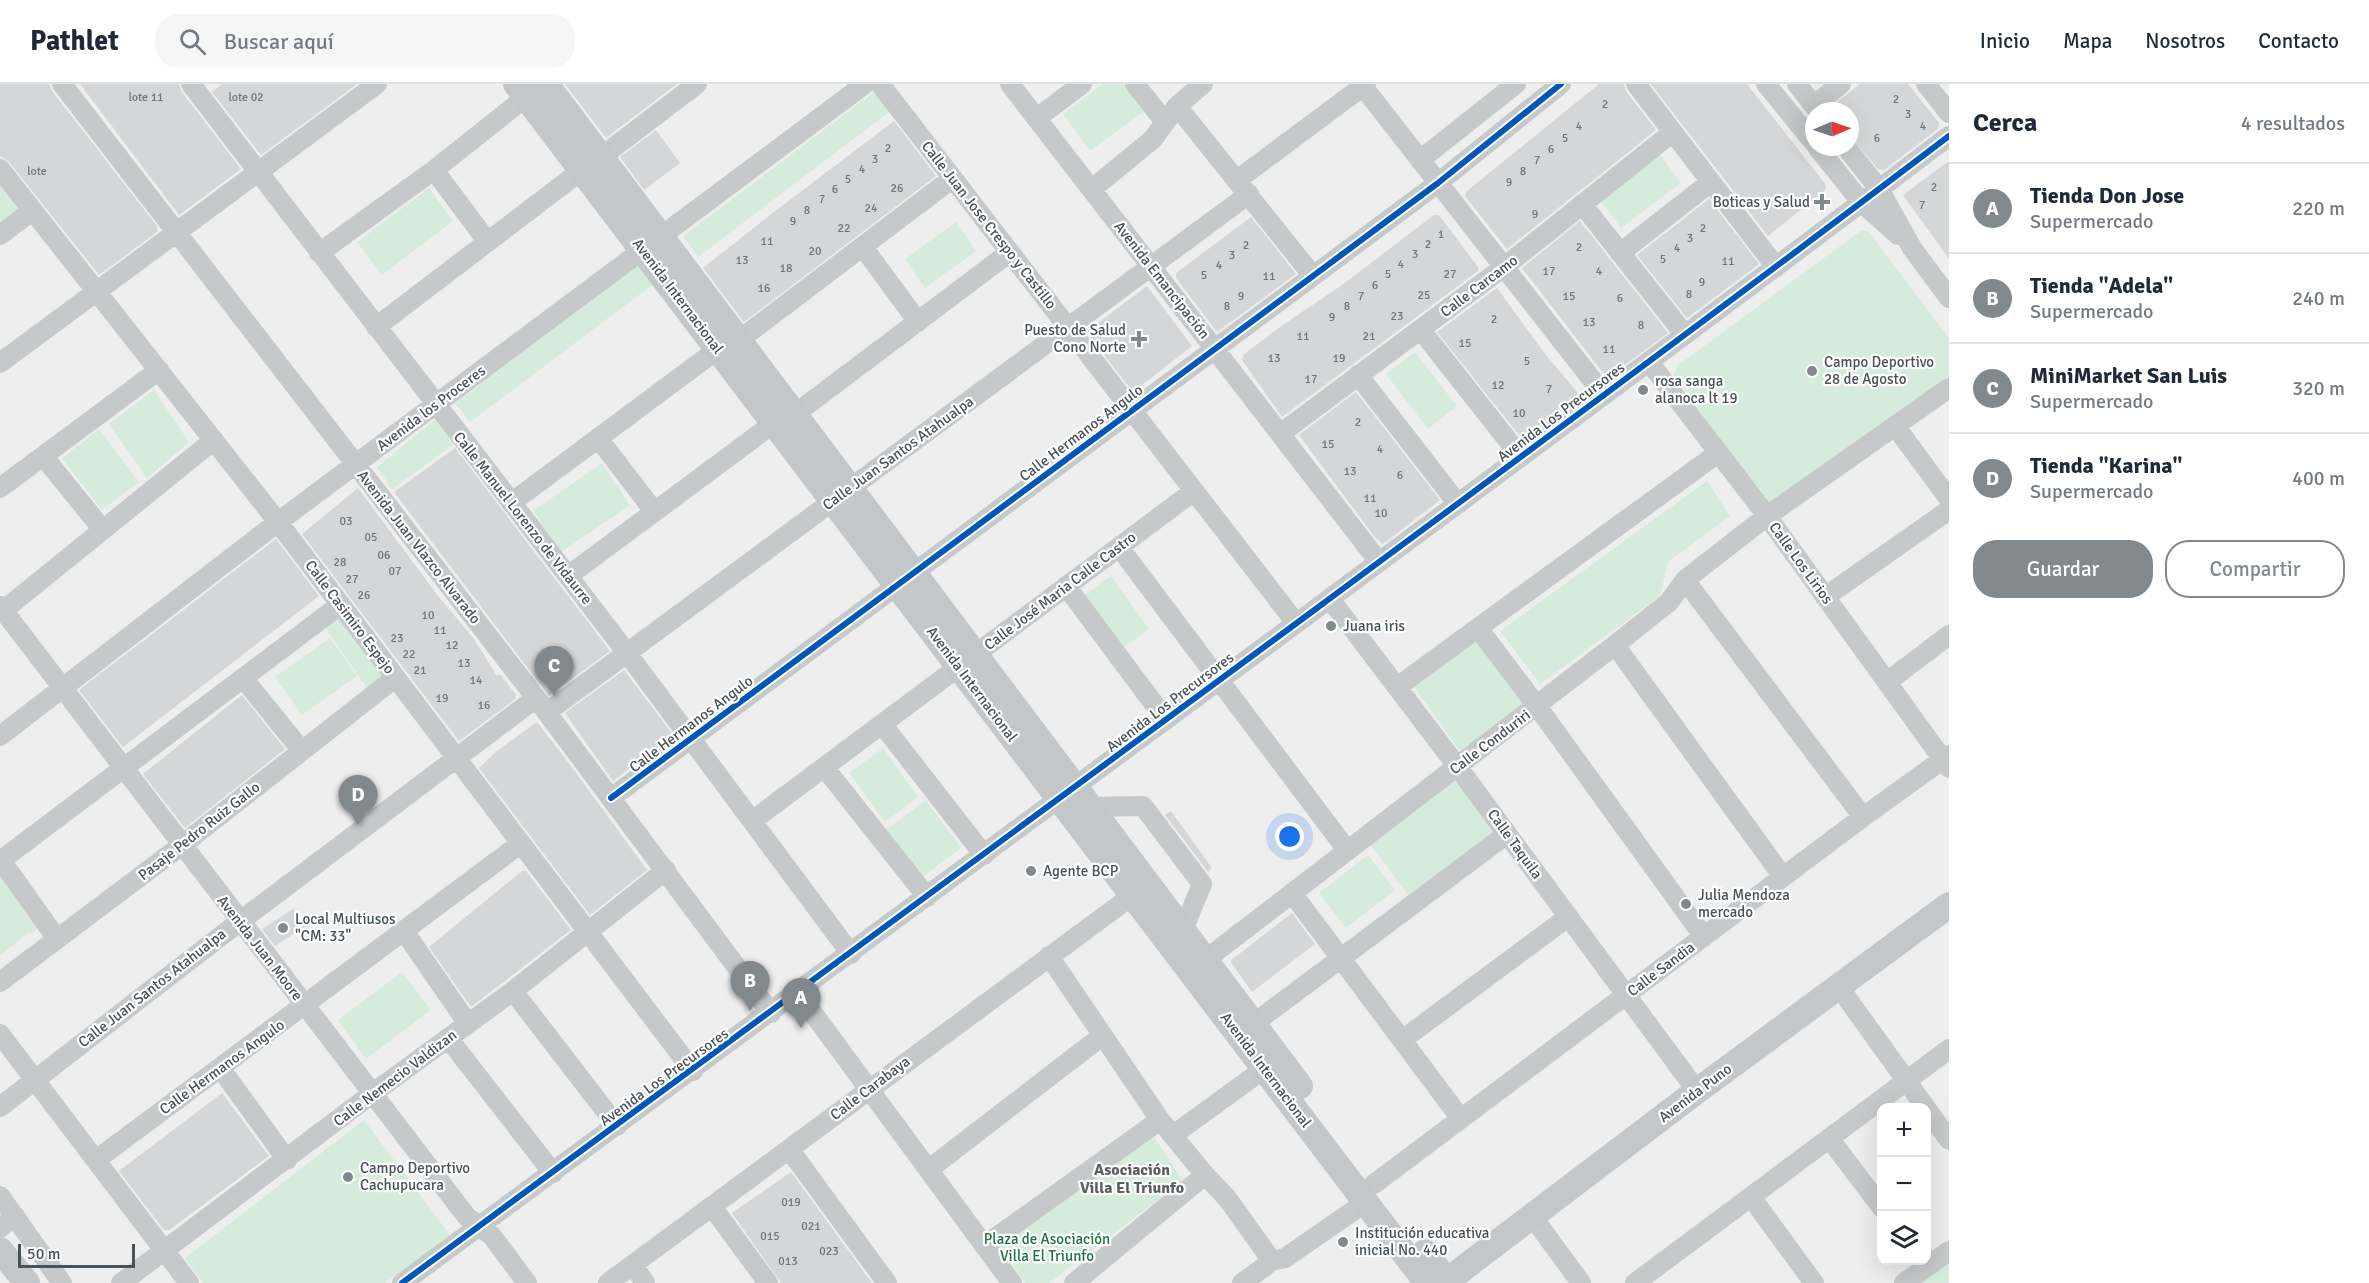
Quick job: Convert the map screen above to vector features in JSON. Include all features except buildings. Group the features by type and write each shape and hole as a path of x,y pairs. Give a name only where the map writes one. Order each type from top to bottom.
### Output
{"main road":[{"name":"Avenida Internacional","path":"530,88 591,163 967,661 1183,930 1253,1024 1272,1063"},
{"name":"Avenida Internacional","path":"1075,798 1132,895 1272,1063 1370,1193 1442,1282"},
{"name":"Avenida Puno","path":"1442,1282 1949,905"},
{"path":"0,1250 27,1283"}],"street":[{"name":"Avenida Juan Vlazco Alvarado","path":"62,84 541,705 771,1013"},
{"path":"0,363 377,84"},
{"path":"376,327 697,84"},
{"name":"Avenida los Proceres","path":"0,736 278,522 865,84"},
{"name":"Calle Juan Jose Crespo y Castillo","path":"880,84 1296,623"},
{"name":"Avenida Emancipación","path":"1010,84 1379,562"},
{"path":"1037,118 1082,84"},
{"path":"1135,84 1165,122"},
{"path":"1092,189 1153,139 1177,106 1203,84"},
{"path":"1420,160 1516,84"},
{"name":"Calle Hermanos Angulo","path":"611,798 1438,183 1561,84"},
{"path":"1636,84 1776,267"},
{"path":"1766,84 1805,132"},
{"path":"1797,84 1811,102"},
{"path":"1822,102 1841,84"},
{"path":"1926,84 1949,113"},
{"path":"1363,85 1604,395"},
{"name":"Calle Juan Santos Atahualpa","path":"0,1107 456,758 627,653 1151,266 1363,85"},
{"name":"Calle Manuel Lorenzo de Vidaurre","path":"199,87 258,173 627,653 851,954"},
{"path":"319,253 434,170 530,88"},
{"path":"1177,106 1312,276"},
{"name":"Calle Carcamo","path":"1280,434 1504,267 1673,132"},
{"name":"Avenida Los Precursores","path":"402,1283 984,855 1075,798 1166,720 1949,136"},
{"path":"1824,156 1862,203 1912,248"},
{"path":"1853,156 1879,189 1912,248 1949,298"},
{"name":"Calle Casimiro Espejo","path":"0,169 278,522 693,1071"},
{"path":"434,170 487,241"},
{"path":"511,503 863,247 953,178"},
{"path":"1620,253 1711,182"},
{"path":"1582,204 1685,335"},
{"path":"0,235 32,211"},
{"path":"863,247 918,322"},
{"path":"567,576 918,322 1010,252"},
{"path":"1421,330 1521,457"},
{"name":"Calle Los Lirios","path":"1649,362 1767,516 1887,682 1947,760"},
{"path":"0,488 159,370"},
{"path":"1358,375 1458,504"},
{"name":"Calle Conduriri","path":"1205,960 1616,645 1669,602 1685,580 1767,516 1949,388"},
{"path":"1896,427 1949,499"},
{"path":"598,438 654,511"},
{"path":"1,610 214,440"},
{"path":"1397,687 1718,453"},
{"path":"43,456 103,530"},
{"name":"Calle José Maria Calle Castro","path":"752,820 1194,491"},
{"path":"1825,597 1949,510"},
{"path":"1119,547 1347,850"},
{"path":"1685,580 1863,817"},
{"path":"1066,586 1166,720"},
{"name":"Calle Taquila","path":"1330,598 1697,1091"},
{"path":"57,939 1,861 340,604"},
{"name":"Avenida Juan Moore","path":"1,610 64,688 239,922 467,1217 492,1236 527,1283"},
{"path":"1478,628 1538,706 1704,937"},
{"path":"1887,682 1949,635"},
{"path":"1616,645 1783,877"},
{"path":"243,678 302,751"},
{"name":"Pasaje Pedro Ruiz Gallo","path":"0,982 182,845 395,678"},
{"path":"882,724 984,855"},
{"name":"Calle Sandia","path":"1242,1283 1272,1261 1285,1258 1461,1119 1863,817 1947,760"},
{"path":"824,767 927,897"},
{"path":"1075,798 1143,806 1202,884 1183,930"},
{"path":"1253,1024 1507,834"},
{"name":"Calle Hermanos Angulo","path":"96,1160 520,844"},
{"name":"Calle Nemecio Valdizan","path":"121,1283 373,1093 513,991 666,870"},
{"path":"1292,893 1461,1119"},
{"name":"Calle Carabaya","path":"608,1283 713,1208 868,1089 1132,895"},
{"path":"1402,1040 1568,917"},
{"path":"404,932 468,1024"},
{"path":"1049,956 1160,1120 1227,1198 1272,1261"},
{"path":"1839,987 1922,1103"},
{"path":"513,991 617,1126"},
{"path":"798,993 1012,1283"},
{"path":"0,1034 189,1283"},
{"path":"928,1170 1102,1036"},
{"path":"448,1038 553,1173"},
{"path":"1635,1283 1949,1049"},
{"path":"1173,1135 1272,1063"},
{"path":"221,1069 287,1160"},
{"path":"1931,1115 1949,1140"},
{"path":"984,1246 1160,1120"},
{"path":"1829,1138 1877,1203"},
{"path":"789,1149 887,1283"},
{"path":"1074,1283 1205,1175"},
{"path":"0,1196 7,1222 62,1283"},
{"path":"1751,1197 1811,1282"},
{"path":"713,1208 768,1283"},
{"path":"1532,1216 1581,1283"},
{"path":"1931,1260 1949,1251"},
{"path":"1904,1283 1922,1265"},
{"path":"633,1266 645,1283"}],"green space":[{"path":"1103,84 1124,84 1144,111 1090,151 1063,114"},
{"path":"878,89 893,109 698,257 683,236"},
{"path":"1656,149 1681,183 1621,228 1596,194"},
{"path":"0,177 21,207 5,226 0,220"},
{"path":"429,188 453,221 382,275 357,242"},
{"path":"956,222 976,251 925,288 905,259"},
{"name":"Campo Deportivo 28 de Agosto","path":"1862,230 1869,232 1949,338 1949,379 1769,506 1674,375 1677,366"},
{"path":"644,261 659,280 470,422 455,403"},
{"path":"1415,352 1457,406 1428,429 1386,374"},
{"path":"154,390 189,442 147,478 109,424"},
{"path":"438,417 457,442 392,489 377,467"},
{"path":"99,429 139,482 102,510 62,458"},
{"path":"602,463 630,505 561,552 533,511"},
{"path":"1707,481 1730,516 1668,562 1660,596 1540,684 1500,631"},
{"path":"1111,576 1149,629 1120,650 1082,597"},
{"path":"341,614 388,676 369,691 324,626"},
{"path":"1478,636 1527,704 1460,751 1412,684"},
{"path":"330,638 357,676 302,715 275,677"},
{"path":"883,748 918,797 885,822 849,773"},
{"path":"1457,777 1497,832 1409,896 1370,844"},
{"path":"926,800 961,848 921,878 886,830"},
{"path":"1368,855 1395,890 1346,928 1319,893"},
{"path":"0,876 39,927 31,934 13,910 29,932 0,956"},
{"path":"402,972 431,1010 366,1059 338,1020"},
{"name":"Campo Deportivo Cachupucara","path":"364,1120 450,1235 385,1283 203,1283 185,1258"},
{"name":"Plaza de Asociación Villa El Triunfo","path":"1152,1134 1183,1181 1049,1283 1025,1283 1001,1246"},
{"path":"1949,1260 1949,1283 1917,1283"}],"cycle path":[{"path":"611,798 1438,183 1561,84"},
{"path":"402,1283 1473,493 1949,136"}],"place":[{"name":"Boticas y Salud","path":"1822,202"},
{"name":"Puesto de Salud Cono Norte","path":"1139,339"},
{"name":"Campo Deportivo 28 de Agosto","path":"1812,371"},
{"name":"rosa sanga alanoca lt 19","path":"1643,390"},
{"name":"Juana iris","path":"1331,626"},
{"name":"MiniMarket San Luis","path":"554,696"},
{"name":"Tienda \"Karina\"","path":"358,825"},
{"name":"Agente BCP","path":"1031,871"},
{"name":"Julia Mendoza mercado","path":"1686,904"},
{"name":"Local Multiusos \"CM: 33\"","path":"283,928"},
{"name":"Tienda \"Adela\"","path":"750,1011"},
{"name":"Tienda Don Jose","path":"801,1028"},
{"name":"Campo Deportivo Cachupucara","path":"348,1177"},
{"name":"Institución educativa inicial No. 440","path":"1343,1242"}],"district":[{"name":"Asociación Villa El Triunfo","path":"1132,1179"}]}
